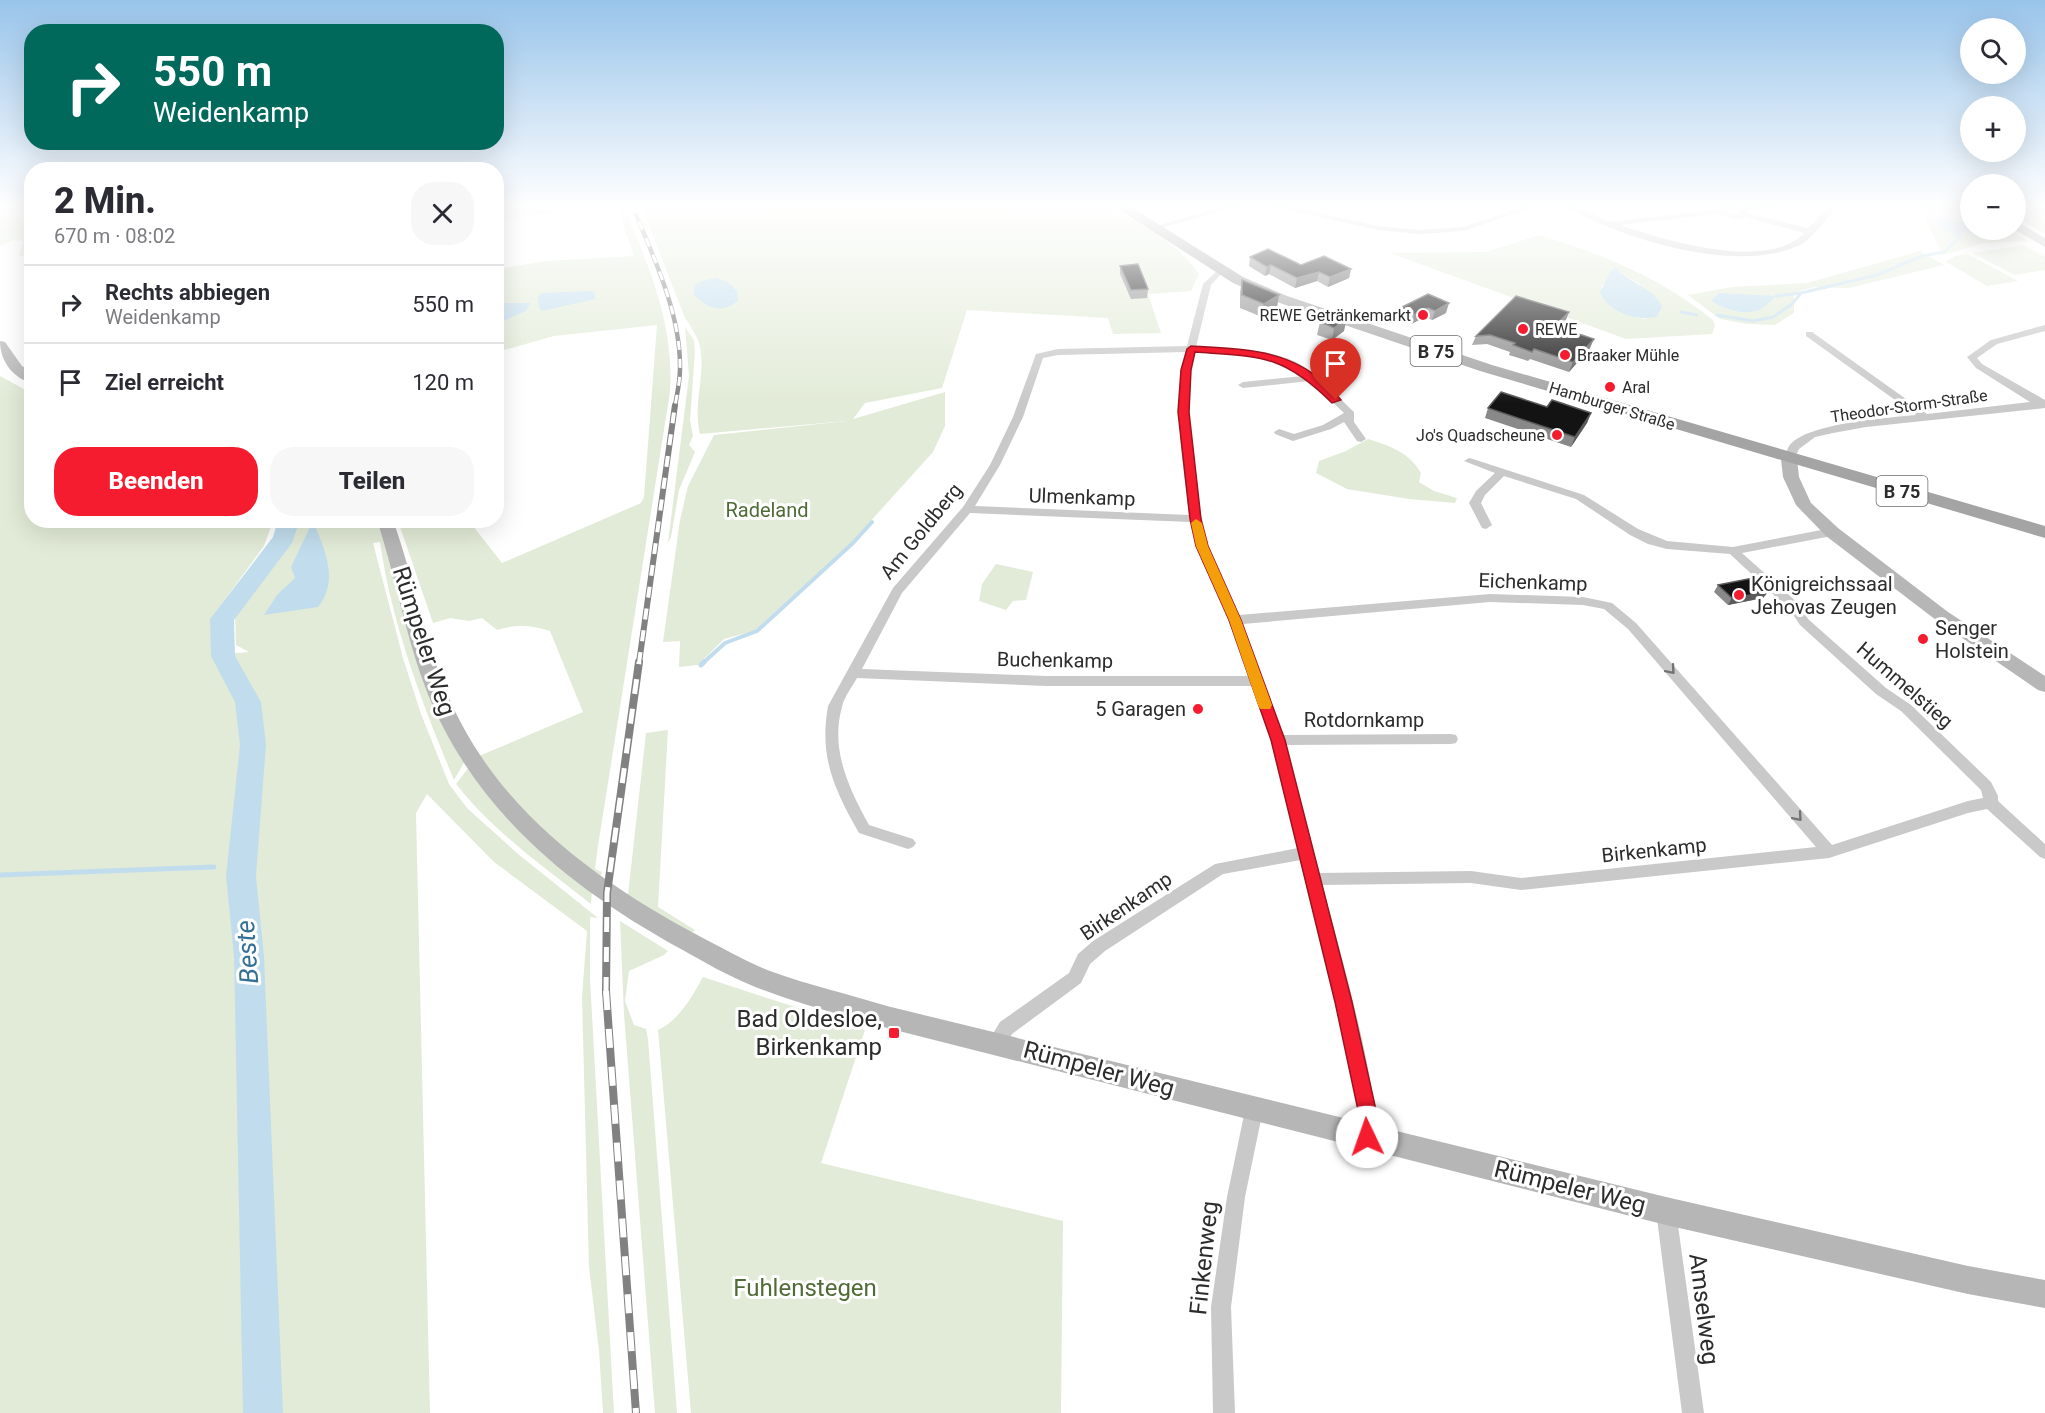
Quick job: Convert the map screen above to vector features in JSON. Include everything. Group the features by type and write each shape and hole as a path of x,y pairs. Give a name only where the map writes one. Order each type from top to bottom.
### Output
{"main road":[{"name":"Hamburger Straße","path":"1223,271 1271,295 1486,368 1789,459"},
{"name":"B 75","path":"1789,459 2045,532"}],"street":[{"path":"1220,271 1207,284 1186,370 1183,412 1195,519 1202,546 1235,620 1278,740 1314,879 1367,1110 1367,1137"},
{"path":"2044,404 1979,366 1972,357 1994,342 2045,328"},
{"path":"1809,334 1925,417"},
{"path":"0,345 17,369 24,374"},
{"path":"1191,349 1268,356 1286,361 1313,378 1350,414"},
{"name":"Am Goldberg","path":"908,843 864,829 838,781 831,756 831,721 835,706 897,591 967,509 995,465 1009,439 1037,359 1042,353 1191,349"},
{"path":"1243,385 1313,378"},
{"name":"Theodor-Storm-Straße","path":"1789,459 1794,447 1811,435 1866,424 2044,404"},
{"path":"1279,432 1293,438 1327,427 1350,414"},
{"path":"1350,414 1349,422 1361,439"},
{"path":"1789,459 1791,477 1804,505 1832,532 1942,616 2045,685"},
{"path":"1469,461 1580,497 1652,541 1667,545 1733,551 1832,532"},
{"path":"1486,525 1475,502 1480,493 1502,472"},
{"name":"Ulmenkamp","path":"967,509 1195,519"},
{"name":"Rümpeler Weg","path":"387,528 426,659 452,725 488,783 534,833 574,868 625,905 686,941 762,979 887,1017 997,1042 1254,1110 1666,1212 1968,1280 2045,1294"},
{"name":"Hummelstieg","path":"1733,551 1795,607 1804,622 1881,691 1906,708 1986,786 1991,796 1990,803"},
{"name":"Eichenkamp","path":"1235,620 1490,598 1583,601 1608,606 1632,626 1829,852"},
{"name":"Buchenkamp","path":"853,673 1046,681 1257,681"},
{"name":"Rotdornkamp","path":"1278,740 1451,739"},
{"path":"1990,803 2045,853"},
{"name":"Birkenkamp","path":"1314,879 1471,877 1521,885 1829,852 1968,807 1990,803"},
{"name":"Birkenkamp","path":"997,1042 1006,1028 1076,978 1084,959 1099,946 1220,868 1307,853"},
{"name":"Finkenweg","path":"1224,1413 1221,1307 1236,1197 1254,1110"},
{"name":"Amselweg","path":"1666,1212 1693,1413"}],"green space":[{"path":"504,271 650,271 664,318 668,342 670,392 598,846 595,869 602,872 600,877 560,845 518,805 479,756 583,712 550,631 524,626 497,630 482,618 469,621 450,618 433,623 400,528 474,528 502,563 641,503 644,497 657,325 554,336 504,350 504,321 526,311 529,303 504,304"},
{"name":"Radeland","path":"667,271 1197,271 1199,274 1191,291 1148,294 1161,333 1113,334 1108,318 967,310 942,388 865,403 853,419 945,392 945,426 933,452 850,544 754,631 724,639 698,665 679,667 680,641 663,642 680,520 688,486 714,435 847,421 700,434 698,404 702,363 699,343 685,318"},
{"path":"1439,271 1634,271 1694,305 1713,320 1715,326 1712,334 1626,339","holes":["1619,272 1640,284 1646,319 1618,310 1609,301 1601,286"]},
{"path":"1850,271 1919,271 1849,288 1814,287 1794,293 1794,313 1775,325 1747,324 1720,319 1688,295 1732,287 1807,283"},
{"path":"1961,271 1999,271 2018,281 1987,286"},
{"path":"2006,271 2039,271 2014,275"},
{"path":"685,327 694,340 695,352 690,420 693,436 689,445 695,452 679,490 668,543 689,376"},
{"path":"0,376 24,389 24,528 270,528 264,546 215,613 212,655 249,652 236,645 235,610 280,558 294,528 380,528 465,761 454,780 400,633 380,542 373,543 403,658 421,714 449,784 467,808 518,854 598,918 590,917 590,979 614,1413 603,1413 599,1351 589,1267 582,997 587,931 494,862 427,794 416,813 430,1413 0,1413"},
{"path":"1368,439 1405,455 1421,473 1419,482 1434,491 1457,498 1455,503 1409,499 1347,489 1316,473 1319,461 1346,451"},
{"path":"996,564 1033,572 1026,600 1013,601 1006,610 979,601 982,584"},
{"path":"668,730 658,907 695,930 691,934 628,895 646,733"},
{"path":"469,767 592,891 591,904 520,848 470,801 456,784"},
{"path":"620,921 668,951 629,971 625,1001 634,1025 646,1029 648,1039 677,1413 655,1413 624,1014"},
{"name":"Fuhlenstegen","path":"703,977 865,1030 821,1163 1063,1221 1061,1413 691,1413 658,1030 679,1014"}],"water":[{"path":"1611,271 1618,271 1653,294 1662,306 1657,317 1640,318 1616,310 1600,292"},
{"path":"716,278 728,282 737,291 738,301 720,309 705,304 694,295 695,285 701,281"},
{"path":"595,292 595,299 542,311 539,308 538,296 542,293"},
{"path":"1719,293 1776,296 1761,309 1742,312 1722,307 1711,301"},
{"path":"504,303 530,303 526,311 504,321"},
{"path":"310,528 316,528 328,564 328,586 325,597 318,607 264,615 277,595 295,578 291,567"}],"building":[{"path":"1122,271 1141,271 1148,289 1131,290"},
{"path":"1283,271 1346,271 1330,277 1319,272 1297,278"},
{"path":"1242,280 1279,295 1264,304 1242,295"},
{"path":"1428,294 1449,303 1435,311 1428,308 1414,315 1400,308"},
{"path":"1516,296 1569,312 1555,326 1594,339 1573,362 1534,349 1532,352 1513,345 1515,343 1490,335 1476,336"},
{"path":"1332,313 1347,318 1334,328 1320,322"},
{"path":"1501,392 1547,407 1552,400 1591,413 1575,437 1488,408"},
{"path":"1753,578 1768,592 1732,598 1718,585"}],"waterway":[{"path":"1801,293 1887,271"},
{"path":"1717,315 1753,321 1773,317 1792,304 1801,293"},
{"path":"1776,296 1801,293"},
{"path":"1681,312 1697,315"},
{"path":"703,663 725,643 757,631 853,543 872,522"},
{"name":"Beste","path":"263,1413 249,956 241,876 253,745 248,702 223,656 222,619 284,538 287,528"},
{"path":"0,875 214,867"}],"railway":[{"path":"659,271 671,306 679,348 680,369 675,406"},
{"path":"639,663 675,405"},
{"path":"606,991 607,893 639,662"},
{"path":"606,991 636,1413"}],"slow traffic":[{"path":"1196,523 1202,546 1235,620 1265,705"}],"place":[{"name":"REWE Getränkemarkt","path":"1423,315"},
{"name":"REWE","path":"1523,329"},
{"name":"Braaker Mühle","path":"1565,355"},
{"name":"Aral","path":"1610,387"},
{"name":"Jo's Quadscheune","path":"1557,435"},
{"name":"Königreichssaal Jehovas Zeugen","path":"1739,595"},
{"name":"Senger Holstein","path":"1923,639"},
{"name":"5 Garagen","path":"1198,709"},
{"name":"Bad Oldesloe, Birkenkamp","path":"894,1033"}],"route":[{"path":"1336,400 1313,378 1286,361 1252,353 1191,349 1186,370 1183,412 1195,519 1202,546 1235,620 1278,740 1344,1002 1367,1110 1367,1137"}]}
